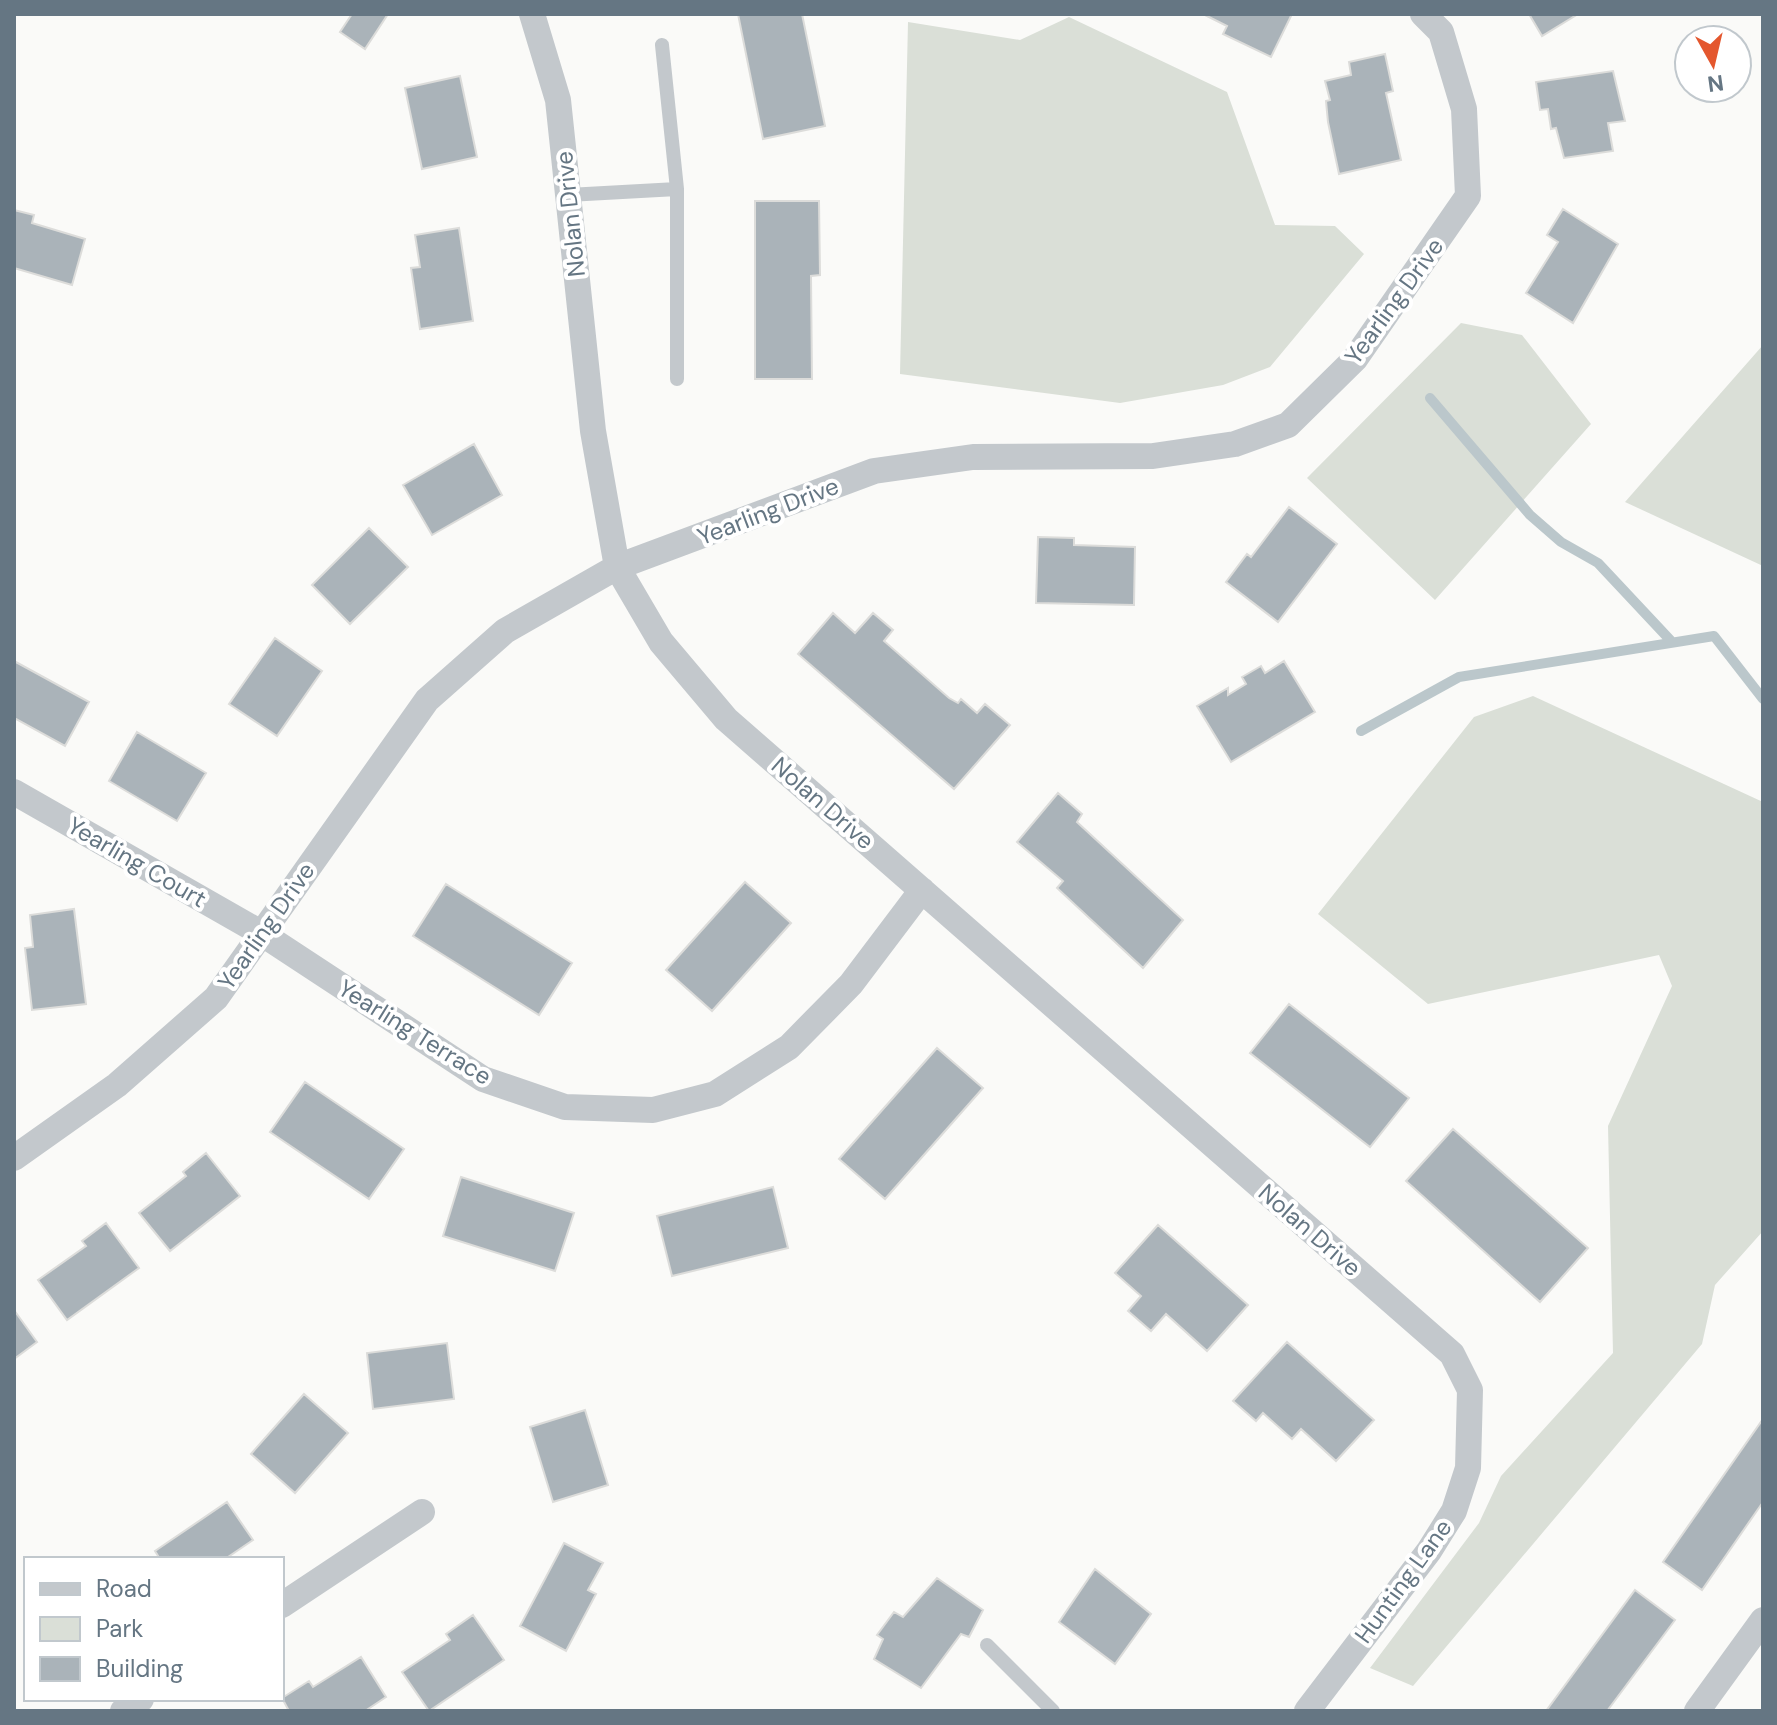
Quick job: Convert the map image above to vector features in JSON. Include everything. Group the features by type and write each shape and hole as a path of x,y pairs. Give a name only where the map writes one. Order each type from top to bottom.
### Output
{"street":[{"name":"Nolan Drive","path":"532,14 558,100 593,431 617,567 661,642 726,719 1452,1354 1470,1390"},
{"name":"Yearling Drive","path":"14,1158 117,1085 216,998 427,700 505,631 617,567 874,471 973,457 1153,456 1235,444 1288,425 1355,359 1468,196 1464,109 1441,32 1423,14"},
{"name":"Yearling Court","path":"14,792 261,933"},
{"name":"Yearling Terrace","path":"261,933 483,1079 565,1107 653,1110 715,1094 789,1047 851,984 922,890"},
{"name":"Hunting Lane","path":"1307,1711 1429,1551 1454,1511 1468,1468 1470,1390"},
{"path":"284,1604 422,1512"},
{"path":"1697,1711 1763,1620"}],"lane":[{"path":"662,45 677,189 677,379"},
{"path":"568,195 677,189"},
{"path":"987,1645 1053,1711"}],"green space":[{"path":"1069,17 1227,92 1275,225 1335,226 1364,254 1270,367 1223,385 1120,403 900,374 908,22 1020,40"},
{"path":"1461,323 1522,335 1591,424 1435,600 1307,478"},
{"path":"1763,345 1763,566 1625,502"},
{"path":"1533,696 1763,802 1763,1231 1715,1285 1702,1344 1413,1686 1370,1668 1479,1523 1501,1476 1613,1353 1608,1126 1672,986 1659,955 1428,1004 1318,914 1474,717"}],"building":[{"path":"352,14 388,14 365,49 340,32"},
{"path":"738,14 802,14 825,126 763,139"},
{"path":"1203,14 1292,14 1271,57 1223,34 1227,26"},
{"path":"1529,14 1578,14 1542,36"},
{"path":"1385,54 1393,91 1386,93 1401,160 1339,174 1328,122 1326,101 1330,100 1325,81 1351,75 1349,62"},
{"path":"1613,71 1625,121 1608,123 1613,151 1564,158 1556,128 1551,129 1548,109 1540,110 1536,82"},
{"path":"460,76 477,157 422,169 405,88"},
{"path":"755,201 819,201 820,275 811,276 812,379 755,379"},
{"path":"1563,209 1618,244 1573,323 1526,293 1558,242 1547,235"},
{"path":"14,210 34,215 32,223 85,239 72,285 14,268"},
{"path":"459,228 473,321 420,329 411,268 420,267 415,235"},
{"path":"474,444 502,495 432,535 403,485"},
{"path":"1289,507 1337,544 1278,622 1226,582 1247,554 1251,557"},
{"path":"369,528 408,567 350,624 312,585"},
{"path":"1038,537 1074,538 1074,545 1135,547 1134,605 1036,603"},
{"path":"833,613 855,633 873,613 893,630 884,641 949,698 958,703 961,699 977,713 985,704 1010,725 954,789 798,654"},
{"path":"275,638 322,671 277,736 229,704"},
{"path":"14,661 89,702 65,746 14,718"},
{"path":"1284,661 1315,712 1231,762 1197,706 1228,688 1228,695 1246,684 1242,677 1261,666 1265,673"},
{"path":"137,732 206,773 177,821 109,781"},
{"path":"1058,793 1082,814 1077,822 1183,920 1143,968 1057,888 1063,881 1017,842"},
{"path":"745,882 791,923 712,1011 666,970"},
{"path":"446,884 572,963 539,1015 413,936"},
{"path":"74,909 86,1004 32,1010 25,948 33,947 30,915"},
{"path":"1289,1004 1409,1098 1370,1147 1250,1053"},
{"path":"937,1048 983,1088 885,1199 839,1159"},
{"path":"305,1082 404,1149 369,1199 270,1132"},
{"path":"1453,1129 1588,1248 1540,1302 1406,1181"},
{"path":"206,1153 240,1196 170,1251 139,1213 186,1176 183,1172"},
{"path":"461,1177 574,1213 555,1271 443,1236"},
{"path":"773,1187 788,1248 672,1276 657,1216"},
{"path":"106,1223 139,1268 67,1320 38,1280 86,1246 82,1241"},
{"path":"1158,1225 1248,1305 1207,1351 1166,1314 1151,1331 1128,1311 1141,1296 1115,1273"},
{"path":"14,1310 37,1342 14,1359"},
{"path":"1287,1342 1374,1420 1336,1461 1301,1429 1292,1439 1263,1413 1256,1421 1233,1401"},
{"path":"447,1343 454,1399 373,1409 367,1353"},
{"path":"304,1394 348,1433 295,1493 251,1454"},
{"path":"585,1410 608,1485 553,1502 530,1427"},
{"path":"1763,1419 1763,1502 1702,1590 1663,1562"},
{"path":"227,1502 253,1540 228,1557 159,1557 155,1551"},
{"path":"564,1543 603,1563 588,1590 596,1594 566,1651 520,1626"},
{"path":"1095,1569 1151,1614 1115,1664 1059,1622"},
{"path":"937,1578 983,1610 969,1637 961,1634 921,1688 874,1659 883,1639 877,1635 894,1612 903,1617"},
{"path":"1635,1590 1675,1620 1607,1711 1546,1711"},
{"path":"473,1615 504,1660 429,1711 402,1672 450,1640 446,1634"},
{"path":"361,1657 386,1697 365,1711 289,1711 284,1697 309,1681 313,1687"}],"waterway":[{"path":"1430,398 1530,515 1561,542 1598,563 1672,642"},
{"path":"1361,731 1459,677 1714,636 1763,699"}]}
